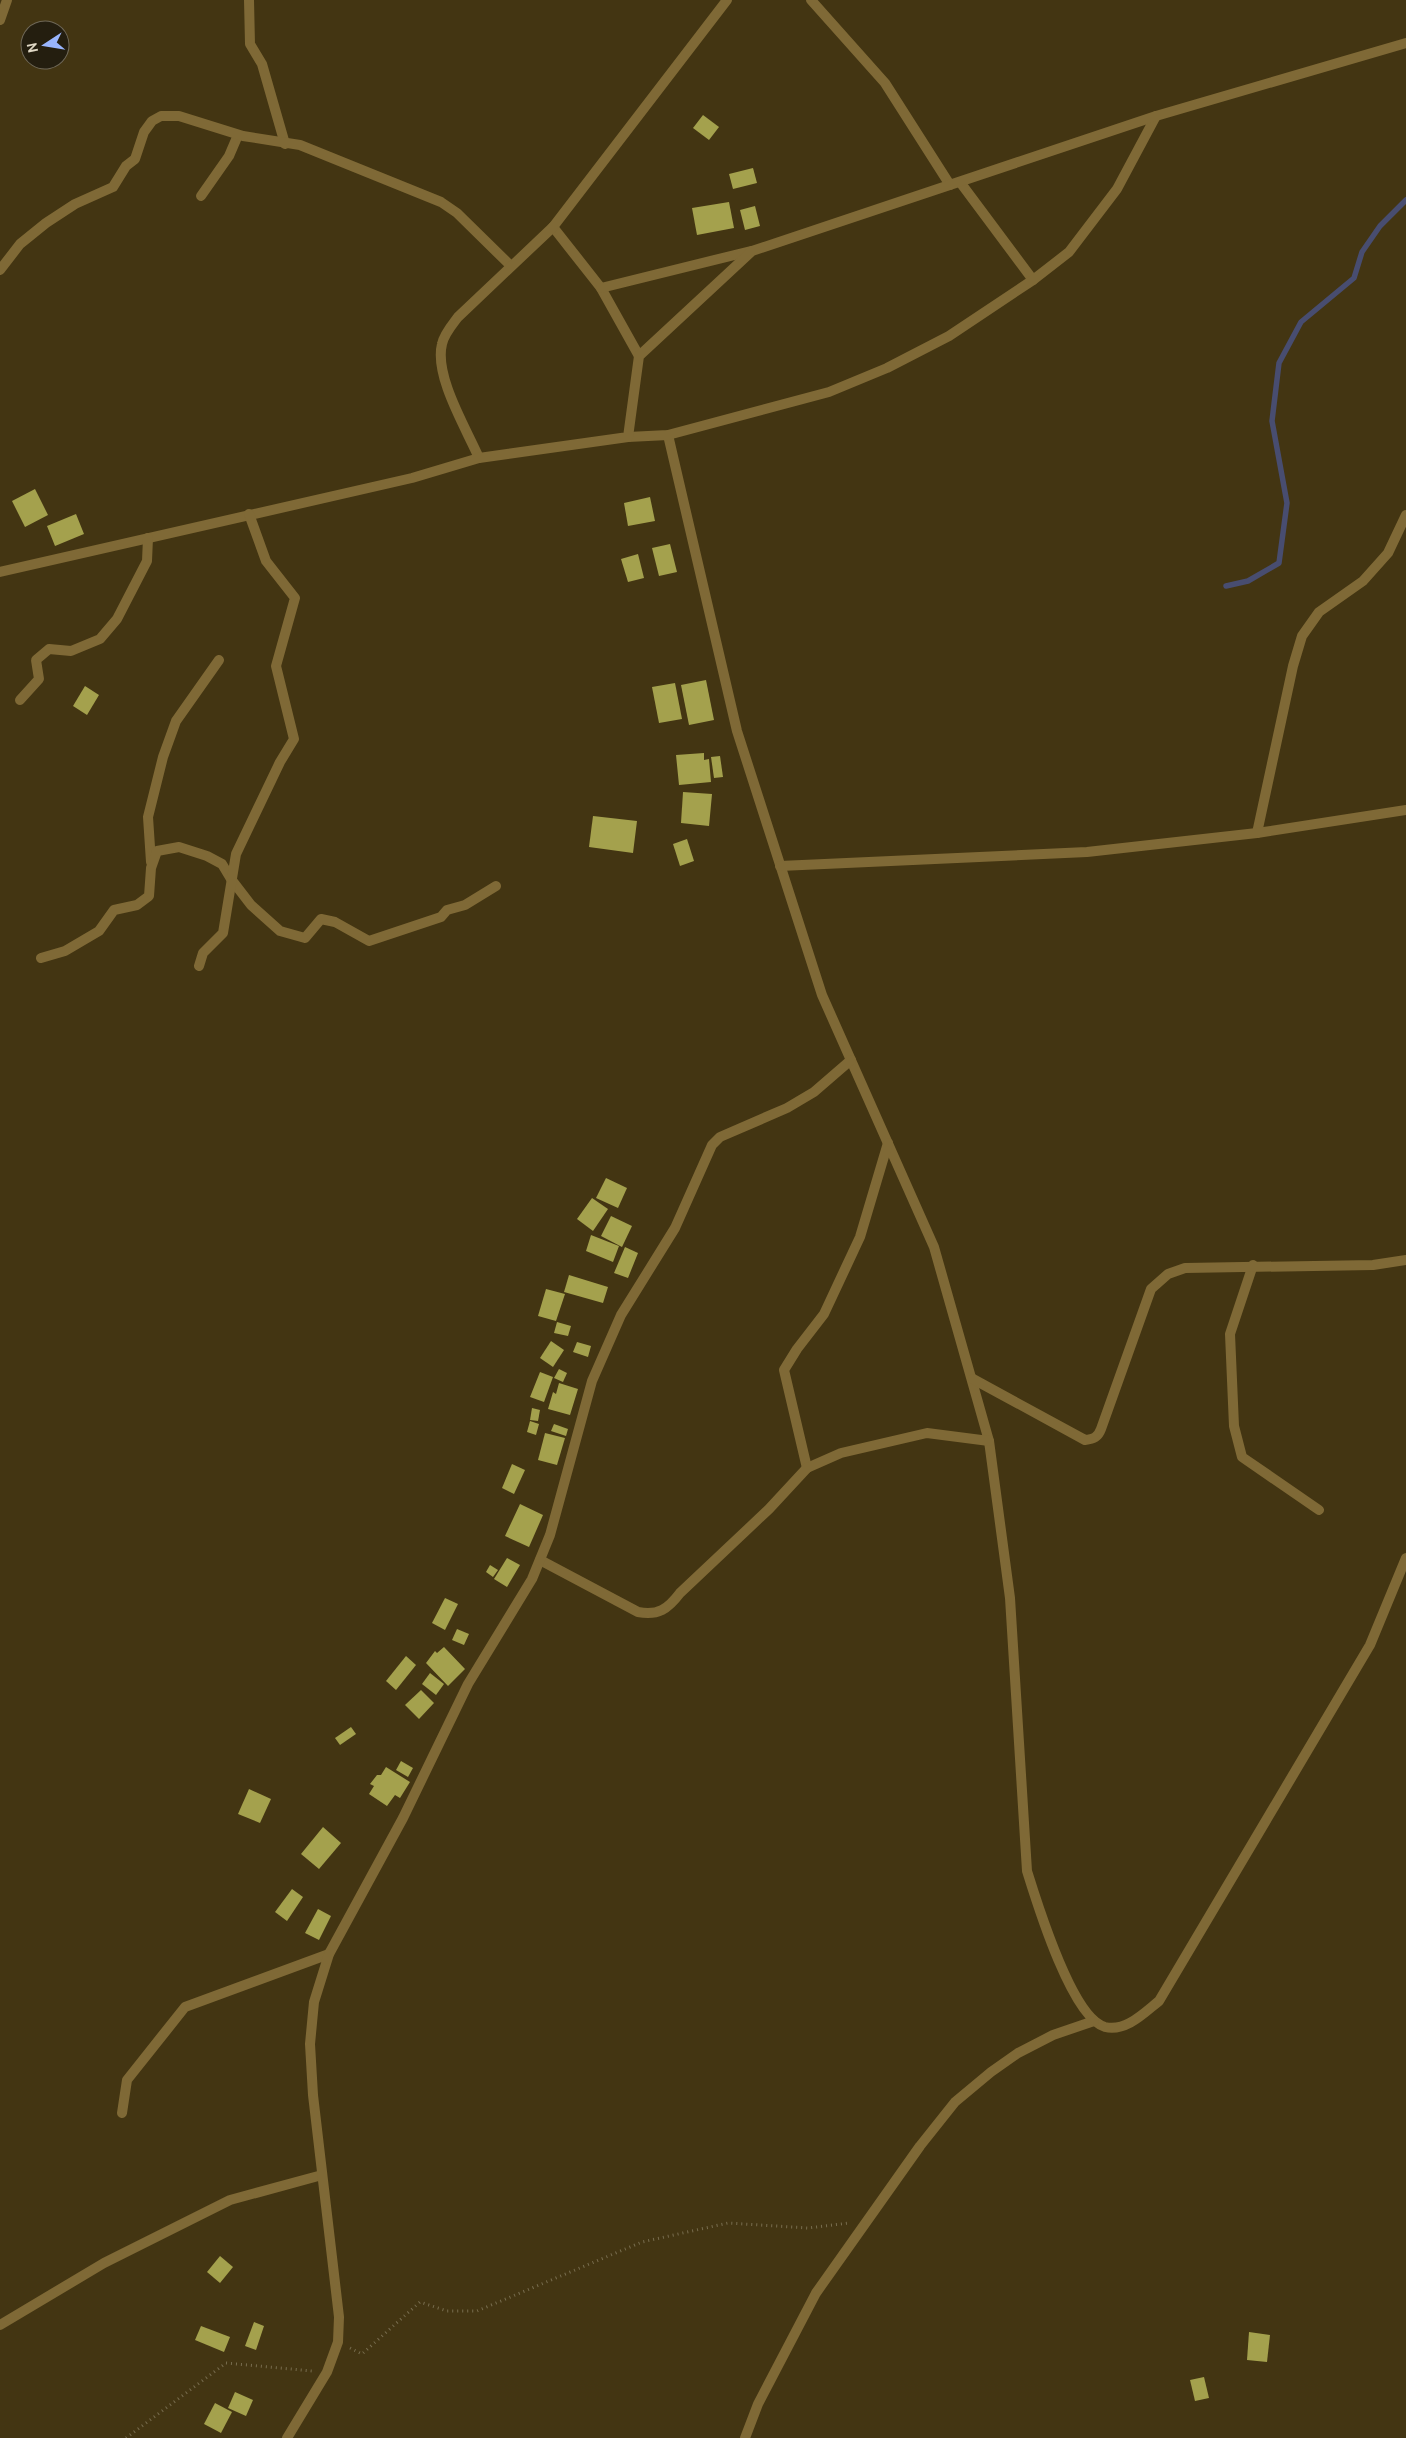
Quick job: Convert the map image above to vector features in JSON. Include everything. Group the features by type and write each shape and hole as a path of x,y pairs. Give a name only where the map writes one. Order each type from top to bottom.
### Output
{"street":[{"path":"0,20 7,0"},
{"path":"249,0 250,44 262,64 285,144"},
{"path":"479,458 444,378 441,360 442,344 458,317 553,227 727,0"},
{"path":"811,0 885,83 950,185"},
{"path":"601,288 752,251 1156,116 1406,42"},
{"path":"0,270 20,244 46,223 75,204 113,188 126,166 135,159 144,132 152,121 161,116 179,116 238,135 300,145 441,202 457,213 511,266"},
{"path":"0,572 412,478 479,458 628,437 668,435 838,389 887,368 949,336 1034,280 1069,252 1111,197 1156,116"},
{"path":"201,196 229,156 238,135"},
{"path":"960,182 1034,280"},
{"path":"553,227 601,288 638,356 628,437"},
{"path":"638,356 752,251"},
{"path":"668,435 737,731 780,866 822,994 934,1247 973,1379 989,1441 1010,1598 1027,1871 1040,1915 1074,1995 1094,2021 1104,2027 1114,2028 1136,2020 1159,2001 1370,1645 1406,1558"},
{"path":"199,966 203,953 223,933 230,879 236,854 280,762 294,739 276,666 295,598 266,561 249,514"},
{"path":"1257,833 1293,666 1302,636 1319,612 1363,580 1388,553 1406,515"},
{"path":"20,700 39,679 36,660 49,649 72,651 100,639 117,619 147,561 148,538"},
{"path":"41,958 64,952 99,931 114,910 137,905 149,896 151,868 148,817 163,757 176,721 219,660"},
{"path":"780,866 1087,852 1257,833 1406,810"},
{"path":"151,868 157,851 179,847 207,856 222,864 230,879 252,905 280,930 305,938 321,919 335,922 369,941 441,917 447,910 465,905 496,886"},
{"path":"287,2438 327,2372 338,2342 339,2317 313,2095 310,2044 314,2002 329,1954 403,1818 468,1684 532,1578 550,1535 592,1381 621,1316 675,1228 712,1144 720,1137 786,1108 814,1092 851,1060"},
{"path":"807,1468 784,1370 797,1348 824,1314 860,1237 888,1144"},
{"path":"973,1379 1085,1440 1093,1440 1099,1435 1151,1289 1159,1279 1185,1268 1253,1265 1372,1265 1406,1260"},
{"path":"1253,1265 1230,1334 1234,1426 1242,1457 1319,1510"},
{"path":"540,1560 638,1612 650,1614 662,1611 769,1509 807,1468 841,1453 927,1433 989,1441"},
{"path":"122,2113 127,2080 185,2007 329,1954"},
{"path":"745,2438 758,2404 816,2293 920,2146 955,2102 991,2072 1018,2054 1053,2035 1094,2021"},
{"path":"0,2325 104,2263 230,2200 322,2175"}],"path":[{"path":"338,2342 362,2354 420,2302 447,2311 477,2311 642,2242 728,2223 808,2228 868,2220"},
{"path":"126,2438 226,2363 327,2372"}],"building":[{"path":"703,115 719,127 709,140 693,128"},
{"path":"753,168 757,183 733,189 729,174"},
{"path":"729,202 734,228 697,235 692,208"},
{"path":"755,206 760,226 745,230 740,210"},
{"path":"35,489 48,515 25,527 12,501"},
{"path":"650,497 655,521 628,526 624,503"},
{"path":"76,514 84,534 55,546 47,526"},
{"path":"670,544 677,572 659,576 652,548"},
{"path":"638,554 644,578 628,582 621,559"},
{"path":"706,680 714,720 689,725 681,685"},
{"path":"675,683 682,719 659,723 652,687"},
{"path":"85,686 99,695 87,715 73,706"},
{"path":"704,753 704,760 709,759 711,782 679,785 676,755"},
{"path":"720,756 723,777 714,778 711,757"},
{"path":"683,792 712,794 709,826 681,823"},
{"path":"593,816 637,821 633,853 589,847"},
{"path":"687,839 694,861 680,866 673,844"},
{"path":"606,1178 627,1188 618,1208 596,1198"},
{"path":"592,1198 608,1209 593,1231 577,1219"},
{"path":"611,1216 632,1226 622,1247 601,1236"},
{"path":"591,1235 619,1246 613,1262 586,1251"},
{"path":"625,1247 638,1253 628,1278 614,1273"},
{"path":"569,1275 608,1287 603,1303 564,1292"},
{"path":"546,1289 565,1294 556,1321 538,1316"},
{"path":"557,1322 571,1326 568,1336 554,1333"},
{"path":"551,1341 564,1350 553,1367 540,1358"},
{"path":"577,1342 591,1346 588,1357 573,1352"},
{"path":"559,1369 567,1373 563,1382 554,1378"},
{"path":"540,1372 553,1377 544,1402 530,1397"},
{"path":"559,1383 578,1389 570,1415 548,1409 553,1392 556,1394"},
{"path":"532,1408 540,1410 538,1421 530,1420"},
{"path":"530,1421 539,1424 536,1435 527,1432"},
{"path":"554,1424 568,1429 566,1436 551,1431"},
{"path":"545,1433 565,1438 557,1465 538,1460"},
{"path":"512,1464 525,1470 514,1494 502,1488"},
{"path":"520,1504 543,1515 529,1547 505,1536"},
{"path":"507,1558 520,1565 507,1587 494,1579"},
{"path":"490,1565 498,1570 493,1577 486,1572"},
{"path":"445,1598 458,1604 445,1630 432,1623"},
{"path":"457,1629 469,1634 464,1645 452,1640"},
{"path":"444,1647 465,1669 448,1686 426,1663 435,1651 437,1653"},
{"path":"406,1656 416,1665 396,1690 386,1681"},
{"path":"430,1673 444,1684 436,1695 422,1684"},
{"path":"421,1690 434,1703 419,1719 405,1705"},
{"path":"351,1727 356,1734 340,1745 335,1738"},
{"path":"401,1761 413,1768 408,1777 396,1770"},
{"path":"386,1767 410,1782 400,1798 395,1795 387,1806 369,1794 374,1786 370,1784 377,1775 381,1775"},
{"path":"249,1789 271,1799 260,1823 238,1814"},
{"path":"323,1827 341,1843 319,1869 301,1854"},
{"path":"292,1889 303,1897 287,1921 275,1912"},
{"path":"318,1909 331,1916 319,1940 305,1933"},
{"path":"220,2256 233,2267 220,2283 207,2272"},
{"path":"254,2322 264,2326 256,2350 245,2346"},
{"path":"201,2326 230,2337 224,2352 195,2340"},
{"path":"1249,2332 1270,2335 1267,2362 1247,2360"},
{"path":"1204,2377 1209,2398 1195,2401 1190,2380"},
{"path":"235,2392 253,2400 246,2416 228,2408"},
{"path":"215,2403 232,2412 221,2433 204,2424"}],"waterway":[{"path":"1226,586 1248,581 1279,563 1287,503 1272,421 1279,363 1301,322 1354,278 1362,252 1380,226 1406,200"}]}
